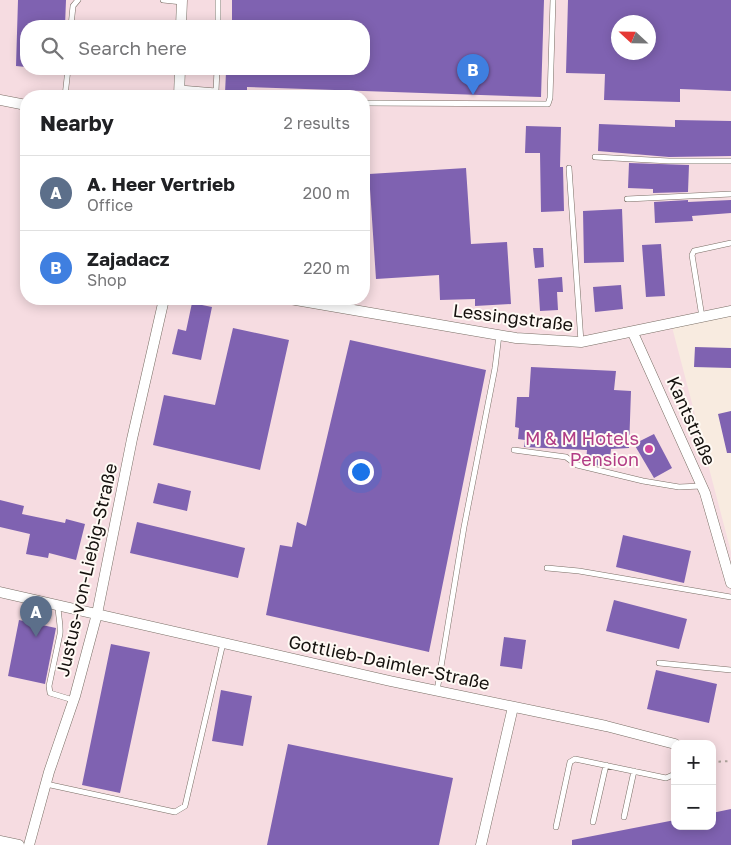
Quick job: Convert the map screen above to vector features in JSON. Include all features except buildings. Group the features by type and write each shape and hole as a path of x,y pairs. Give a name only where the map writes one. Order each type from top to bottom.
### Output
{"street":[{"path":"181,20 182,1"},
{"path":"179,90 180,75"},
{"path":"0,100 20,104"},
{"name":"Justus-von-Liebig-Straße","path":"29,845 46,784 74,700 96,614 132,439 163,305"},
{"name":"Lessingstraße","path":"325,305 500,335 581,342 633,333 731,311"},
{"name":"Kantstraße","path":"633,333 702,486 731,582"},
{"name":"Gottlieb-Daimler-Straße","path":"0,592 437,691 606,726 671,743"},
{"path":"481,845 513,707"},
{"path":"0,841 19,845"}],"lane":[{"path":"72,20 73,6 78,0"},
{"path":"164,0 182,1"},
{"path":"218,0 218,20"},
{"path":"370,103 548,104 550,98 553,0"},
{"path":"66,90 68,75"},
{"path":"216,90 217,75"},
{"path":"595,158 731,161"},
{"path":"569,168 581,342"},
{"path":"627,199 731,194"},
{"path":"702,318 692,255 694,251 731,243"},
{"path":"437,691 464,527 500,335"},
{"path":"514,450 566,457 577,464 661,484 679,487 702,486"},
{"path":"547,568 579,571 731,597"},
{"path":"58,606 57,621 61,627 49,686 50,693 54,696 74,700"},
{"path":"46,784 175,812 185,806 223,643"},
{"path":"659,663 731,670"},
{"path":"556,827 570,762 579,759 666,778 671,776"},
{"path":"592,822 606,765"},
{"path":"624,817 634,771"}],"path":[{"path":"716,762 731,761"}],"shaded area":[{"path":"0,0 731,0 731,313 672,327 731,552 731,845 0,845"}],"place":[{"name":"Zajadacz","path":"473,95"},
{"name":"M & M Hotels Pension","path":"649,449"},
{"name":"A. Heer Vertrieb","path":"36,637"}]}
